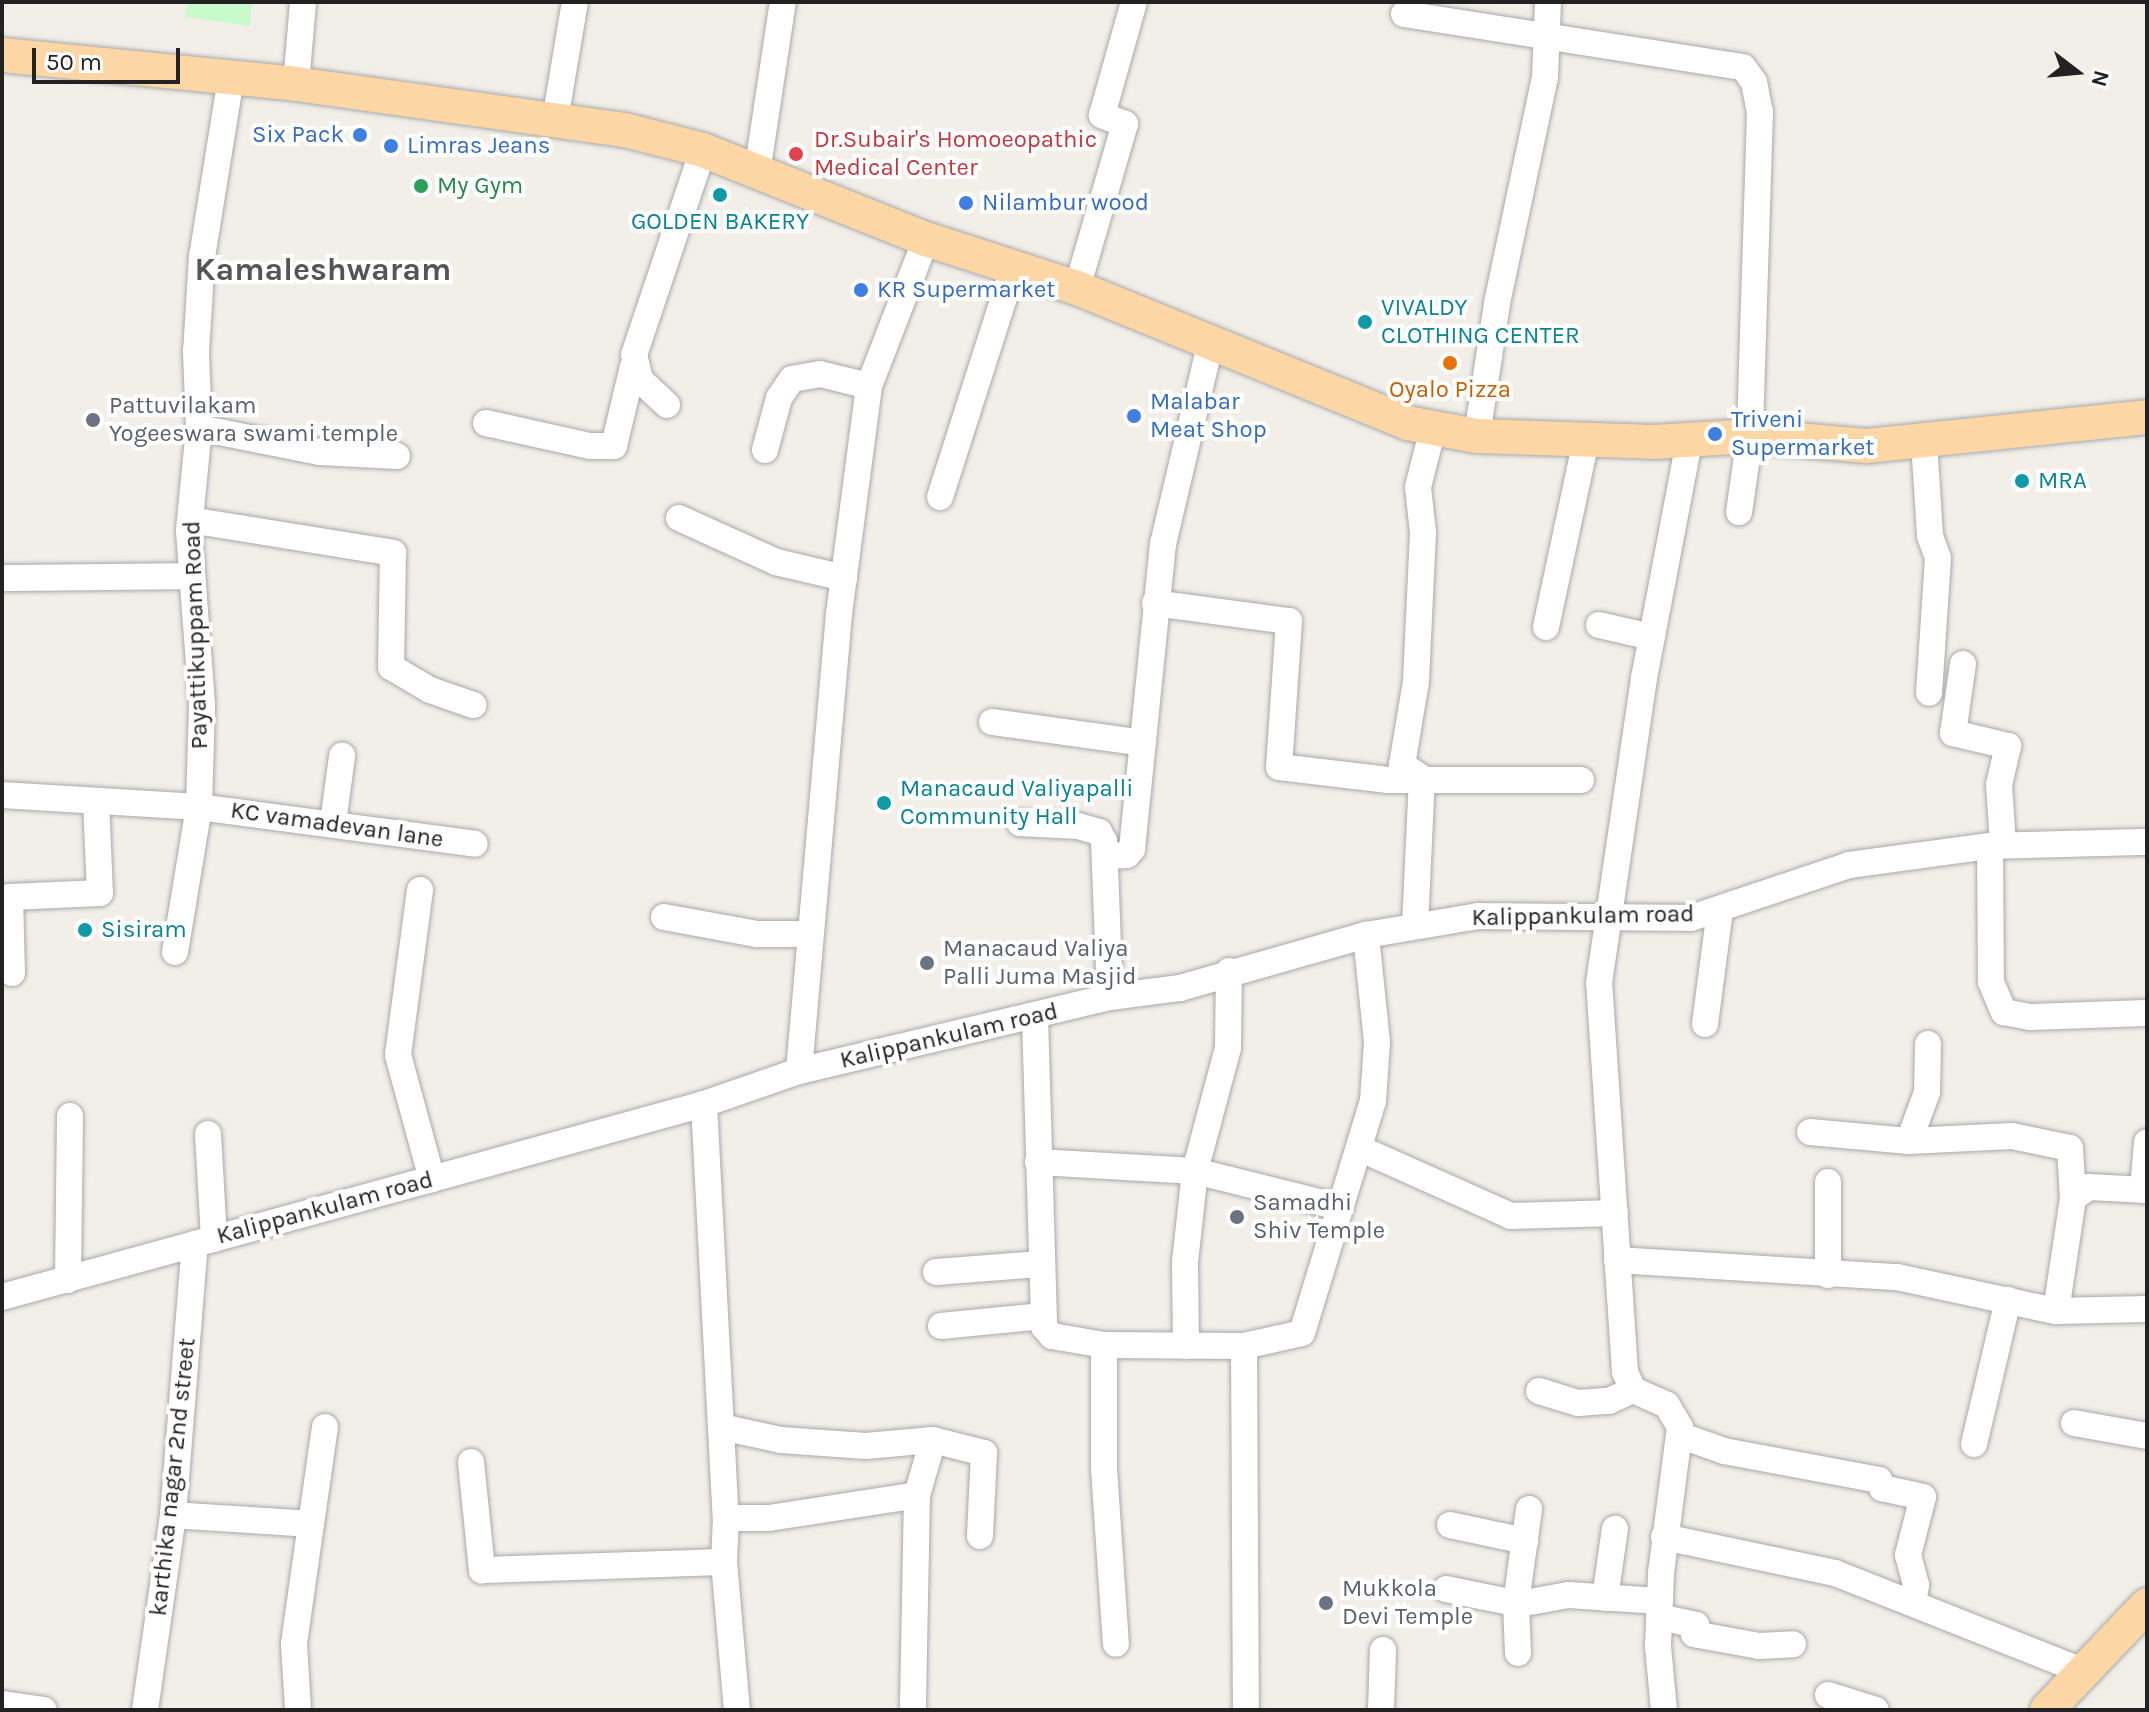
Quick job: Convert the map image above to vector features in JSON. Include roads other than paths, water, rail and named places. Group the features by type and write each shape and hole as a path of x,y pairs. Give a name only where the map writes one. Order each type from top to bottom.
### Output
{"main road":[{"path":"2,55 296,84 625,130 703,150 926,239 1077,288 1407,423 1477,436 1689,441 1750,436 1867,446 2147,417"},
{"path":"2047,1710 2141,1623"}],"street":[{"path":"296,84 303,2"},
{"path":"555,120 575,2"},
{"path":"757,173 783,2"},
{"path":"1077,288 1125,124 1102,115 1134,2"},
{"path":"1477,436 1497,303 1545,77 1544,39 1548,2"},
{"path":"1404,14 1544,39 1743,67 1754,82 1760,112 1750,436 1739,512"},
{"name":"Payattikuppam Road","path":"175,952 199,807 202,704 190,576 190,520 199,428 196,352 202,257 231,77"},
{"path":"486,423 590,446 614,446 633,366 703,150"},
{"path":"799,1071 844,578 869,386 926,239"},
{"path":"940,497 1013,269"},
{"path":"1106,856 1127,855 1132,849 1163,544 1210,345"},
{"path":"633,366 667,405"},
{"path":"765,450 779,398 792,379 820,374 869,386"},
{"path":"199,428 320,452 397,456"},
{"path":"1422,778 1402,765 1416,681 1423,533 1418,487 1433,428"},
{"path":"1546,627 1586,440"},
{"path":"1664,1710 1659,1609 1664,1537 1679,1435 1676,1415 1667,1405 1633,1390 1625,1372 1599,983 1652,637 1689,441"},
{"path":"1924,442 1930,536 1938,558 1929,693"},
{"path":"679,518 776,562 844,578"},
{"path":"190,520 393,553 391,667 430,690 473,705"},
{"path":"2,578 190,576"},
{"path":"1155,603 1289,621 1279,767 1388,780 1581,780"},
{"path":"1599,625 1652,637"},
{"path":"1963,664 1953,733 2008,746 1999,784 1991,982 2004,1012 2030,1017 2147,1013"},
{"path":"992,722 1143,743"},
{"path":"333,823 342,756"},
{"path":"1415,926 1422,778"},
{"path":"2,795 199,807"},
{"path":"12,973 10,897 100,893 96,803"},
{"name":"KC vamadevan lane","path":"199,807 475,844"},
{"path":"1020,823 1099,832 1106,856 1110,997"},
{"name":"Kalippankulam road","path":"2,1297 704,1104 799,1071 1110,997 1180,988 1229,971 1366,935 1478,916 1691,918 1720,910 1793,880 1849,865 1997,846 2147,842"},
{"path":"420,890 398,1055 432,1179"},
{"path":"1705,1024 1720,910"},
{"path":"664,917 757,934 810,934"},
{"path":"1035,1017 1040,1264 1043,1316 1052,1336 1104,1345 1244,1346 1302,1333 1339,1207 1361,1149 1373,1101 1377,1042 1366,935"},
{"path":"1186,1346 1185,1262 1195,1171 1228,1048 1229,971"},
{"path":"1909,1141 1927,1092 1928,1044"},
{"path":"704,1104 726,1518 724,1562 737,1710"},
{"path":"68,1280 70,1116"},
{"path":"1810,1132 1909,1141 2012,1136 2070,1148 2073,1198 2056,1311"},
{"name":"karthika nagar 2nd street","path":"145,1710 173,1515 205,1241 208,1134"},
{"path":"2073,1198 2089,1187 2145,1190 2147,1142"},
{"path":"1361,1149 1511,1216 1615,1213"},
{"path":"1038,1162 1195,1171 1339,1207"},
{"path":"1828,1182 1828,1275"},
{"path":"1617,1260 1897,1277 2056,1311 2147,1309"},
{"path":"936,1272 1040,1264"},
{"path":"1974,1444 2008,1300"},
{"path":"941,1326 1043,1316"},
{"path":"1104,1345 1104,1469 1116,1644"},
{"path":"1244,1346 1246,1710"},
{"path":"1539,1391 1578,1403 1609,1401 1633,1390"},
{"path":"2074,1423 2147,1436"},
{"path":"298,1710 294,1644 325,1427"},
{"path":"721,1427 824,1444 933,1440 984,1453 980,1536"},
{"path":"1679,1435 1724,1451 1879,1480 1882,1488 1923,1497 1908,1555 1916,1585 1913,1603"},
{"path":"913,1710 917,1495 933,1440"},
{"path":"471,1462 482,1570 724,1562"},
{"path":"726,1518 769,1518 917,1495"},
{"path":"1518,1653 1516,1603 1529,1509"},
{"path":"173,1515 311,1524"},
{"path":"1450,1525 1525,1541"},
{"path":"1605,1598 1615,1529"},
{"path":"1664,1537 1835,1573 2087,1673"},
{"path":"1446,1589 1516,1603 1568,1595 1605,1598 1659,1609 1696,1625 1694,1634 1759,1646 1793,1644"},
{"path":"1381,1710 1383,1650"},
{"path":"1828,1695 1876,1710"},
{"path":"2,1704 41,1710"}],"place":[{"name":"Six Pack","path":"360,135"},
{"name":"Limras Jeans","path":"391,146"},
{"name":"Dr.Subair's Homoeopathic Medical Center","path":"796,154"},
{"name":"My Gym","path":"421,186"},
{"name":"GOLDEN BAKERY","path":"720,195"},
{"name":"Nilambur wood","path":"966,203"},
{"name":"KR Supermarket","path":"861,290"},
{"name":"VIVALDY CLOTHING CENTER","path":"1365,322"},
{"name":"Oyalo Pizza","path":"1450,363"},
{"name":"Malabar Meat Shop","path":"1134,416"},
{"name":"Pattuvilakam Yogeeswara swami temple","path":"93,420"},
{"name":"Triveni Supermarket","path":"1715,434"},
{"name":"MRA","path":"2022,481"},
{"name":"Manacaud Valiyapalli Community Hall","path":"884,803"},
{"name":"Sisiram","path":"85,930"},
{"name":"Manacaud Valiya Palli Juma Masjid","path":"927,963"},
{"name":"Samadhi Shiv Temple","path":"1237,1217"},
{"name":"Mukkola Devi Temple","path":"1326,1603"}],"district":[{"name":"Kamaleshwaram","path":"323,270"}]}
